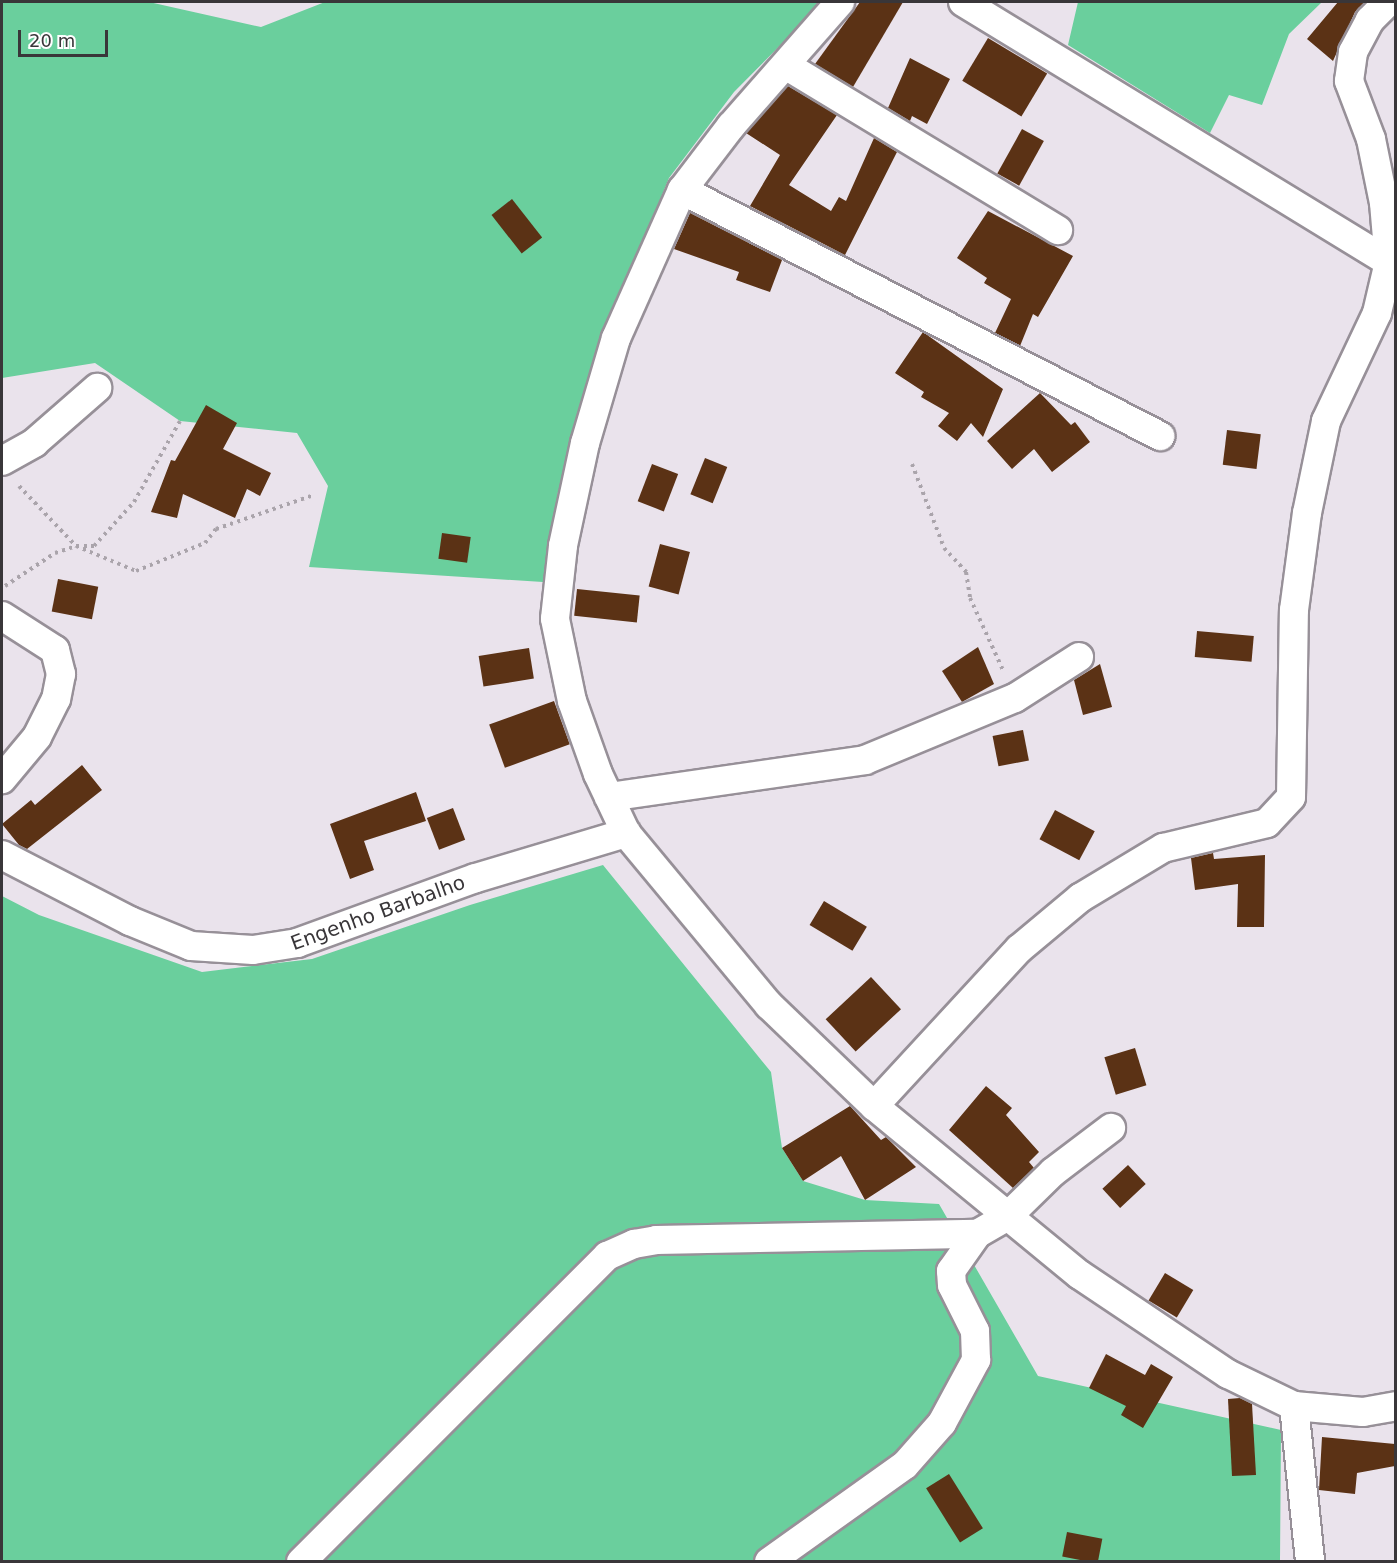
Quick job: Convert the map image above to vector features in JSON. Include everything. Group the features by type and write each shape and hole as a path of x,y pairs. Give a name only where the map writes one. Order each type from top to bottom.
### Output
{"street":[{"path":"840,2 787,66 731,126 682,190 616,338 585,443 563,546 555,619 572,700 609,797 626,833 769,1005 874,1106 1007,1217 1151,1326 1228,1374 1294,1406 1363,1412 1395,1406"},
{"path":"963,2 1389,262"},
{"path":"874,1106 1019,949 1080,898 1163,848 1267,823 1291,797 1294,610 1307,513 1326,421 1377,313 1389,262 1384,203 1371,139 1349,81 1353,52 1370,20 1388,2"},
{"path":"787,66 1058,230"},
{"path":"682,190 1160,436"},
{"path":"6,469 97,388"},
{"path":"2,616 55,650 61,674 56,699 37,737 2,779"},
{"path":"609,797 865,760 1015,698 1079,657"},
{"name":"Engenho Barbalho","path":"2,855 130,921 191,946 253,950 297,944 476,878 626,833"},
{"path":"769,1562 905,1465 942,1423 976,1360 975,1331 952,1285 951,1271 977,1234 1007,1217 1053,1172 1111,1128"},
{"path":"301,1562 607,1256 656,1240 977,1234"},
{"path":"1294,1406 1310,1562"}],"path":[{"path":"2,588 56,553 76,546 94,546 134,502 180,421"},
{"path":"912,464 944,548 966,572 970,598 1015,698"},
{"path":"6,469 76,546 136,571 205,543 216,529 311,496"}],"green space":[{"path":"2,2 149,2 261,27 325,2 823,2 734,92 669,178 601,344 558,492 543,582 309,567 328,486 297,433 180,421 95,363 2,378"},
{"path":"1078,2 1322,2 1289,34 1262,105 1229,95 1210,133 1068,45"},
{"path":"603,865 771,1072 782,1148 803,1181 865,1200 939,1204 1038,1376 1281,1430 1280,1561 2,1561 2,896 39,915 202,972 312,959 470,905"}],"building":[{"path":"860,2 903,2 853,87 815,64"},
{"path":"1338,2 1365,2 1355,12 1333,61 1307,39"},
{"path":"988,38 1047,74 1021,116 962,81"},
{"path":"910,58 950,79 927,124 912,116 910,121 888,108"},
{"path":"788,86 837,115 789,185 831,211 839,197 846,201 874,138 897,152 845,255 750,206 780,155 746,133"},
{"path":"1022,129 1044,141 1019,186 997,174"},
{"path":"512,199 542,238 522,254 492,215"},
{"path":"988,211 1073,256 1038,317 1033,314 1020,346 995,333 1011,299 984,283 987,278 957,258"},
{"path":"690,213 782,260 770,292 736,280 739,272 674,249"},
{"path":"923,332 1003,389 983,437 971,423 957,441 938,426 949,413 921,397 924,392 895,373"},
{"path":"1040,393 1071,425 1075,422 1090,442 1052,472 1034,449 1012,469 987,441"},
{"path":"206,405 237,423 223,449 271,473 260,496 247,489 235,518 183,494 177,518 151,512 171,460 175,461"},
{"path":"1227,430 1261,434 1256,469 1223,465"},
{"path":"705,458 727,467 713,503 690,494"},
{"path":"652,464 678,474 664,511 638,501"},
{"path":"442,533 471,537 467,563 438,559"},
{"path":"660,544 690,552 679,595 649,587"},
{"path":"58,579 98,587 92,619 52,611"},
{"path":"577,589 640,596 637,622 574,616"},
{"path":"1197,631 1254,636 1252,662 1195,657"},
{"path":"978,647 994,684 962,702 942,671"},
{"path":"529,648 534,679 483,687 479,656"},
{"path":"1100,664 1112,707 1083,715 1074,680"},
{"path":"554,701 570,744 505,768 489,725"},
{"path":"1023,730 1029,760 998,766 993,736"},
{"path":"82,765 102,790 27,849 19,845 2,824 31,800 35,805"},
{"path":"416,792 426,821 364,841 374,870 350,879 330,824"},
{"path":"453,808 465,840 439,850 427,818"},
{"path":"1055,810 1095,831 1079,860 1040,839"},
{"path":"1213,853 1214,859 1265,855 1264,927 1237,927 1238,884 1195,890 1191,858"},
{"path":"824,901 867,927 852,951 810,925"},
{"path":"871,977 901,1009 856,1051 826,1019"},
{"path":"1135,1048 1146,1085 1116,1095 1104,1057"},
{"path":"986,1086 1012,1108 1006,1115 1039,1152 1029,1162 1034,1168 1013,1188 949,1130"},
{"path":"850,1106 881,1140 886,1137 916,1167 865,1200 841,1156 803,1181 782,1148"},
{"path":"1128,1165 1146,1184 1120,1208 1102,1189"},
{"path":"1165,1273 1193,1290 1177,1317 1149,1300"},
{"path":"1106,1354 1145,1375 1151,1364 1173,1377 1143,1428 1121,1415 1126,1406 1089,1388"},
{"path":"1240,1398 1252,1404 1256,1475 1232,1476 1228,1399"},
{"path":"1322,1437 1395,1444 1395,1466 1357,1473 1355,1494 1319,1490"},
{"path":"949,1474 983,1528 960,1543 926,1488"},
{"path":"1067,1532 1102,1539 1098,1562 1062,1557"}]}
